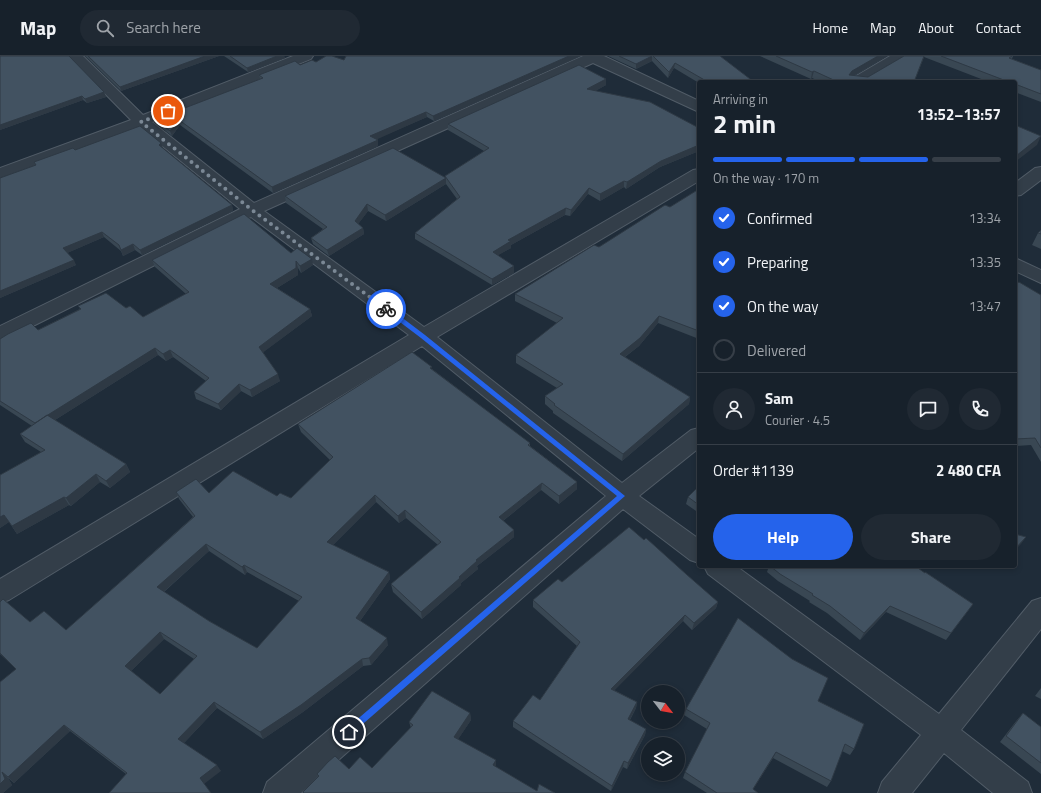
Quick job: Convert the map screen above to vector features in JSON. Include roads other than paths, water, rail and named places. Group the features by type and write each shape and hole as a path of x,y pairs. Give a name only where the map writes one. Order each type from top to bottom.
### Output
{"street":[{"path":"75,56 141,122 252,210 423,336 622,496 697,552"},
{"path":"0,174 141,122 306,56"},
{"path":"859,80 900,56"},
{"path":"0,334 252,210 594,57 697,106"},
{"path":"1017,190 1041,172"},
{"path":"0,592 423,336 697,175"},
{"path":"1017,265 1041,277"},
{"path":"278,793 622,496 697,438"},
{"path":"720,568 942,734 1017,793"},
{"path":"893,793 942,734 1041,609"}]}
